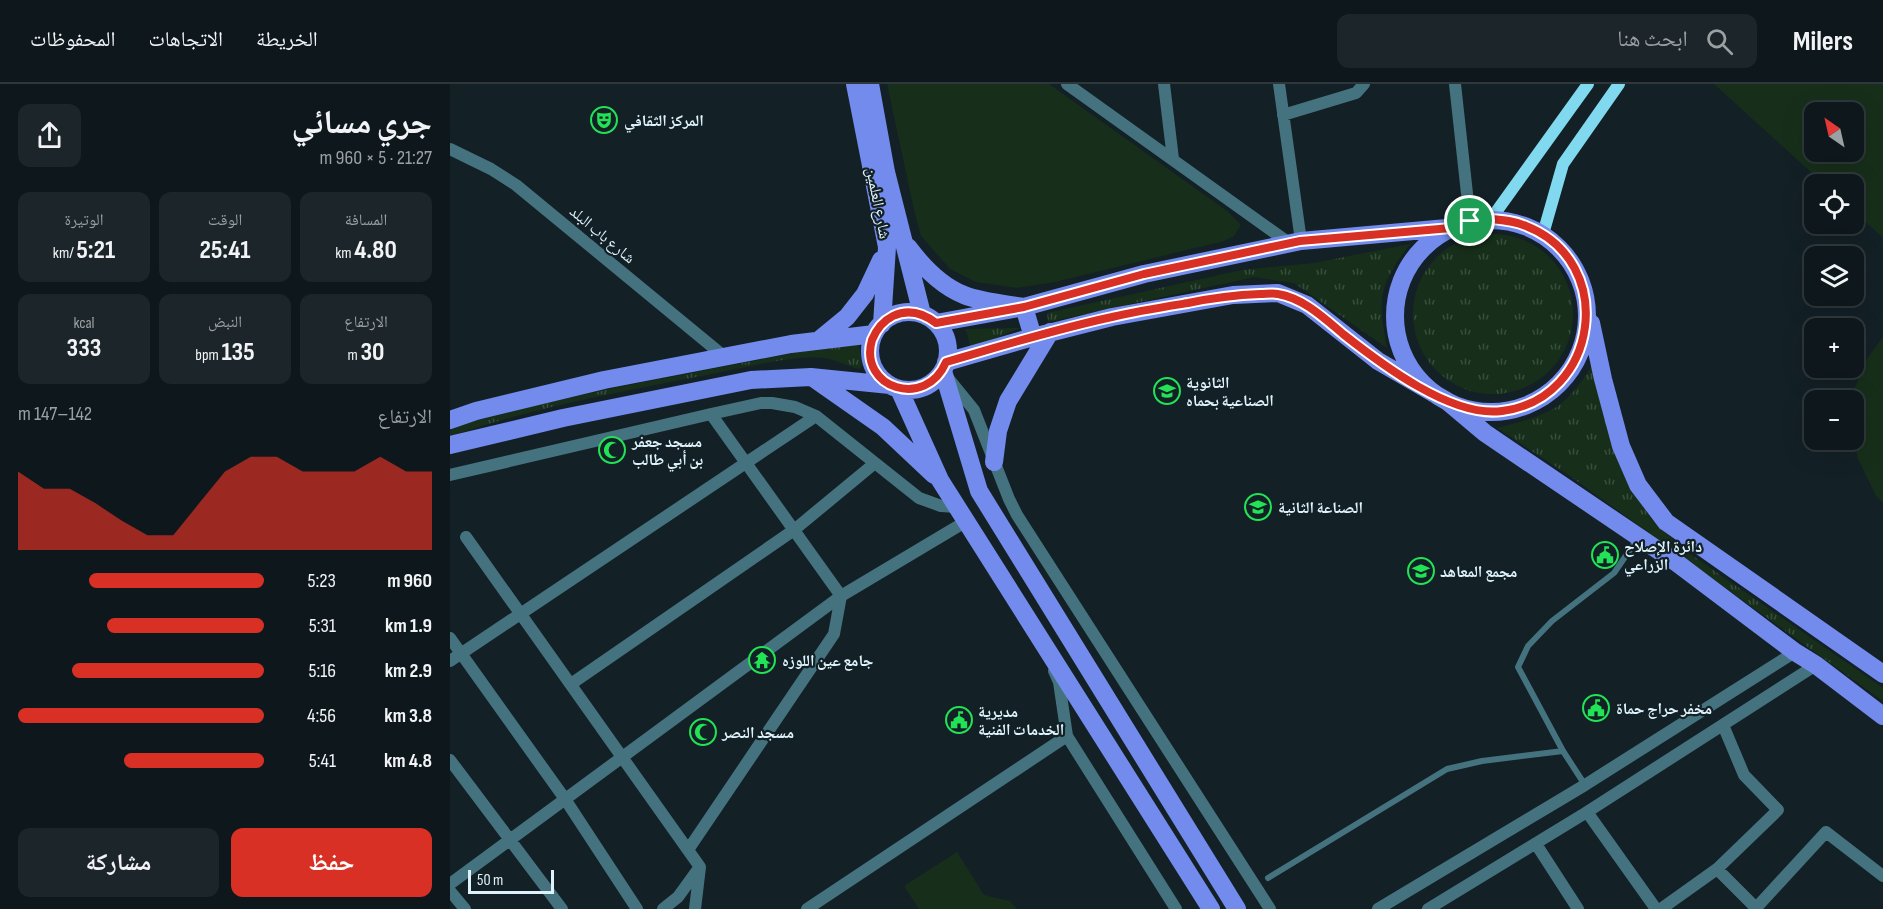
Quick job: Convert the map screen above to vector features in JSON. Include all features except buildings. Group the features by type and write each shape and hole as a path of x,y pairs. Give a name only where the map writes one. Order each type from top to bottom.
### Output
{"main road":[{"name":"شارع العلمين","path":"855,84 895,244 929,319"},
{"name":"شارع العلمين","path":"870,84 886,172 895,244 878,329"},
{"path":"1491,219 1588,84"},
{"path":"1543,234 1563,164 1620,84"},
{"path":"1883,674 1666,522 1638,485 1621,446 1581,283 1572,264 1559,248 1543,234 1527,226 1491,219 1470,221 1451,228 1431,240 1414,257 1402,278 1395,301 1395,317 1400,349 1411,370 1427,388 1447,401 1485,434 1677,563 1883,716"},
{"path":"929,319 1024,307 1144,274 1295,242 1451,228"},
{"path":"819,340 847,317 865,294 895,244 936,279 965,296 1024,307 1042,334"},
{"path":"945,367 1042,334 1112,317 1233,295 1278,294 1307,305 1378,361 1447,401 1474,410 1502,411 1521,407 1538,399 1567,375 1584,341 1587,322 1586,303"},
{"path":"450,445 686,391 751,380 811,377 895,387 912,390 924,387 935,380 945,367 948,352 947,341 929,319 912,312 891,317 878,329 871,345 874,368 881,378 895,387 939,480 1211,909"},
{"path":"450,420 476,411 604,380 878,329"},
{"path":"994,462 998,431 1008,401 1042,334"},
{"path":"945,367 979,491 1237,909"},
{"path":"811,377 883,427 939,480"}],"street":[{"path":"1068,84 1295,242"},
{"path":"1164,84 1173,159"},
{"path":"1279,84 1295,242"},
{"path":"1283,115 1356,93 1364,84"},
{"path":"1455,84 1470,221"},
{"name":"شارع باب البلد","path":"450,149 516,185 726,358"},
{"path":"945,367 974,410 1017,515 1270,909"},
{"path":"450,475 711,414 761,403 772,403 795,407 816,416 926,502 961,514"},
{"path":"687,850 834,634 841,596 711,414"},
{"path":"450,661 816,416"},
{"path":"571,684 794,530 875,464"},
{"path":"450,884 841,596 961,514"},
{"path":"466,537 700,867 695,909"},
{"path":"1030,622 1059,682 1068,736 1176,909"},
{"path":"450,638 565,799 637,909"},
{"path":"1378,909 1585,785 1795,652"},
{"path":"1428,909 1587,812 1816,665"},
{"path":"1661,909 1717,869 1778,810 1744,775 1723,725"},
{"path":"807,909 1068,736"},
{"path":"450,760 562,909"},
{"path":"1587,812 1656,909"},
{"path":"1717,869 1756,908 1826,832 1883,876"},
{"path":"1536,844 1578,909"},
{"path":"663,909 678,897 700,867"},
{"path":"450,891 465,909"}],"lane":[{"path":"1585,785 1563,751 1518,667 1528,646 1552,621 1614,573 1639,537"},
{"path":"1268,878 1447,769 1482,761 1563,751"}],"green space":[{"path":"887,84 1049,84 1227,211 1241,225 1234,236 1224,241 1055,282 1017,288 976,282 950,269 921,236"},
{"path":"1714,84 1883,84 1883,238 1864,220 1864,174 1813,174"},
{"path":"1493,234 1509,235 1524,240 1538,247 1550,257 1560,269 1567,283 1572,298 1572,330 1567,345 1560,359 1550,371 1538,381 1524,388 1509,393 1493,394 1477,393 1462,388 1448,381 1436,371 1426,359 1419,345 1414,330 1413,314 1414,298 1419,283 1426,269 1436,257 1448,247 1462,240 1477,235"},
{"path":"1410,244 1392,271 1383,293 1382,316 1387,348 1294,283 1254,277 1048,322 1047,313 1242,270 1314,263"},
{"path":"1020,328 971,349 966,329"},
{"path":"1883,337 1883,503 1876,496 1858,459 1856,450 1864,450 1864,390 1855,390 1859,378 1864,378 1864,366"},
{"path":"857,341 862,366 859,369 833,360 813,357 773,362 550,407 450,436 450,429 463,424 541,404"},
{"path":"1594,363 1635,495 1652,520 1683,549 1883,688 1883,701 1570,476 1497,428 1521,422 1558,406 1573,392"},
{"path":"957,852 984,895 1010,901 1017,909 919,909 904,886"}],"place":[{"name":"المركز الثقافي","path":"604,120"},
{"name":"الثانوية الصناعية بحماه","path":"1167,391"},
{"name":"مسجد جعفر بن أبي طالب","path":"612,450"},
{"name":"الصناعة الثانية","path":"1258,507"},
{"name":"دائرة الإصلاح الزراعي","path":"1605,555"},
{"name":"مجمع المعاهد","path":"1421,571"},
{"name":"جامع عين اللوزه","path":"762,660"},
{"name":"مخفر حراج حماة","path":"1596,708"},
{"name":"مديرية الخدمات الفنية","path":"959,720"},
{"name":"مسجد النصر","path":"703,732"}],"route":[{"path":"1491,219 1509,221 1543,234 1572,264 1581,283 1586,303 1587,322 1584,341 1577,359 1567,375 1554,388 1521,407 1502,411 1483,411 1464,408 1447,401 1378,361 1307,305 1278,294 1233,295 1112,317 1033,337 946,362 943,371 935,380 924,387 912,390 890,385 881,378 874,368 871,357 874,334 891,317 901,313 922,314 936,323 1024,307 1144,274 1300,241 1451,228 1470,221 1491,219"}]}
